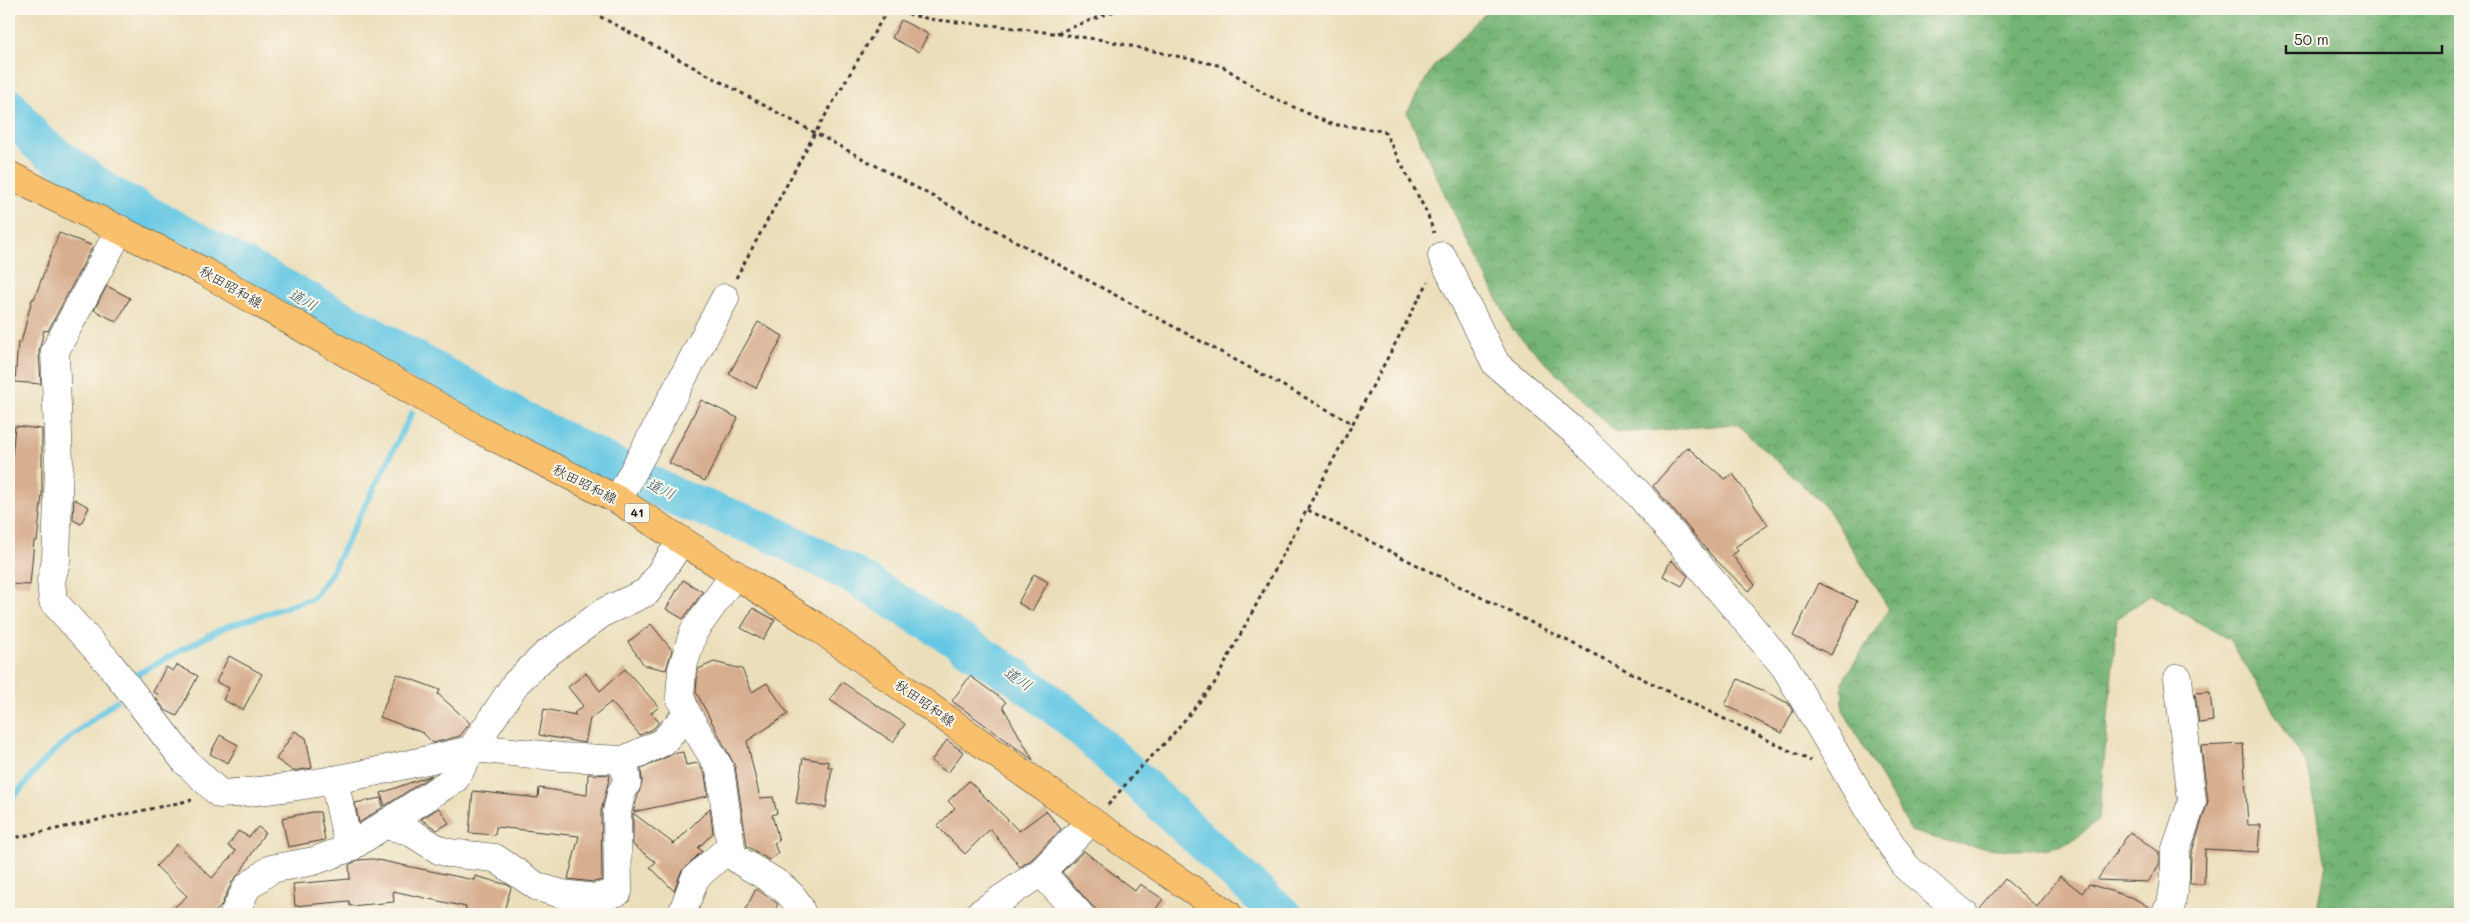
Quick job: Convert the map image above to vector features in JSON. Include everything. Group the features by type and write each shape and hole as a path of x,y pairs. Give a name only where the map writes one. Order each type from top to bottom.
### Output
{"main road":[{"name":"秋田昭和線","path":"9,175 205,272 480,430 618,500 681,542 814,625 1091,821 1228,914"}],"street":[{"path":"120,229 56,351 59,464 56,561 51,581 53,602 108,663 185,761 220,794 259,792 334,780 473,749 561,758 624,760 663,742 688,714"},
{"path":"1442,256 1496,364 1581,437 1637,492 1785,667 1869,811 1907,868 1964,914"},
{"path":"618,500 726,298"},
{"path":"234,914 247,887 271,870 314,861 349,848 456,778 516,683 545,655 604,612 647,592 681,542"},
{"path":"735,574 694,631 682,669 680,697 720,769 732,855 745,866 776,881 800,906 802,914"},
{"path":"2165,914 2171,905 2175,879 2175,852 2192,802 2178,678"},
{"path":"386,825 409,831 439,850 449,853 495,858 538,888 562,894 595,898 618,892 617,812 621,793 627,783 624,760"},
{"path":"334,780 349,848"},
{"path":"979,914 1040,872 1091,821"},
{"path":"682,914 695,878 730,848"},
{"path":"1040,872 1079,914"}],"path":[{"path":"586,9 1352,422"},
{"path":"726,298 815,133 888,9"},
{"path":"901,9 911,15 935,20 1103,40 1222,66 1267,95 1331,124 1384,130 1427,214 1442,256 1214,684 1169,739 1091,821"},
{"path":"1056,33 1120,9"},
{"path":"1308,510 1669,692 1818,764"},
{"path":"9,840 220,794"}],"green space":[{"path":"1490,9 2460,9 2460,914 2317,914 2326,865 2308,767 2230,640 2151,595 2117,618 2099,819 2065,844 2029,850 2009,850 1967,845 1911,831 1843,710 1842,682 1889,609 1828,509 1737,424 1617,433 1513,330 1447,199 1407,112 1433,67"}],"building":[{"path":"901,20 928,34 919,52 892,38"},
{"path":"59,233 93,246 48,331 44,330 39,352 41,384 15,382 18,342 21,343 32,299 34,299"},
{"path":"107,286 130,298 117,322 94,310"},
{"path":"758,322 783,336 756,388 729,374"},
{"path":"701,400 738,418 705,481 669,463"},
{"path":"15,426 42,429 42,495 37,541 34,541 30,585 9,584 9,486"},
{"path":"1687,447 1725,479 1733,474 1768,525 1735,547 1738,551 1732,555 1755,585 1748,591 1713,557 1653,486"},
{"path":"74,499 89,507 81,524 73,520"},
{"path":"1671,560 1688,576 1682,586 1663,576"},
{"path":"1034,574 1048,582 1032,611 1018,603"},
{"path":"683,580 703,592 683,619 666,609"},
{"path":"1819,583 1857,601 1831,655 1793,636"},
{"path":"753,608 775,620 763,640 741,628"},
{"path":"651,624 672,650 666,670 644,665 628,642"},
{"path":"229,656 262,674 243,710 223,700 229,688 216,682"},
{"path":"714,662 742,669 752,692 767,683 788,714 747,741 760,798 773,797 777,813 772,815 779,841 774,843 778,854 769,860 747,846 735,766 696,692 698,669"},
{"path":"177,665 198,676 177,716 165,710 156,698 158,694 153,692 166,667 173,671"},
{"path":"625,669 659,707 651,713 659,722 653,729 640,735 611,702 590,719 585,743 539,735 544,709 576,715 574,713 583,706 568,687 586,673 600,691"},
{"path":"397,674 440,690 438,694 470,723 460,736 433,743 423,733 380,717"},
{"path":"970,676 1006,702 1003,707 1033,760 952,701"},
{"path":"1738,679 1788,703 1793,711 1782,733 1725,705"},
{"path":"842,682 905,724 893,742 830,700"},
{"path":"2210,692 2213,721 2199,723 2195,693"},
{"path":"295,731 306,738 312,768 293,771 276,759"},
{"path":"220,735 238,745 228,763 210,754"},
{"path":"947,740 963,752 948,773 931,761"},
{"path":"2243,744 2248,825 2261,825 2259,852 2205,849 2204,884 2190,884 2191,855 2208,801 2201,746"},
{"path":"683,752 686,765 698,763 705,774 708,796 633,812 642,782 641,769 673,754"},
{"path":"803,758 829,762 828,767 832,767 826,808 796,803"},
{"path":"588,774 610,775 601,812 602,880 594,882 568,879 579,836 496,827 495,835 469,833 473,791 538,798 539,788 587,795"},
{"path":"432,775 385,806 381,793"},
{"path":"969,781 1019,831 1046,811 1061,829 1031,860 1020,867 990,829 965,854 937,826 955,808 948,801"},
{"path":"381,798 383,807 359,823 355,803"},
{"path":"439,808 449,823 437,830 421,819"},
{"path":"710,808 713,833 698,848 702,851 681,872 674,891 650,867 656,862 633,845 633,813 674,844"},
{"path":"320,812 325,840 288,847 282,818"},
{"path":"258,827 265,832 240,873 233,880 221,906 213,914 167,914 187,896 156,866 177,844 212,878 236,851 228,846 238,831 249,837"},
{"path":"2130,832 2159,852 2159,865 2148,882 2097,880"},
{"path":"1084,851 1135,891 1140,884 1163,899 1152,914 1102,914 1092,906 1062,872"},
{"path":"373,859 474,880 475,876 508,885 511,888 503,914 464,914 466,907 393,891 394,902 350,906 349,901 295,906 293,884 350,879 349,865 358,860"},
{"path":"2060,876 2082,893 2089,884 2133,898 2151,908 2150,914 1979,914 1979,910 2005,879 2037,907"},
{"path":"756,889 778,904 773,914 743,914"},
{"path":"564,910 587,913 562,914"}],"waterway":[{"name":"道川","path":"9,107 37,142 109,194 362,330 532,425 678,498 767,531 855,576 1015,676 1074,721 1268,903 1283,914"},
{"path":"432,381 438,372"},
{"path":"130,678 223,628 313,598 331,573 412,413"},
{"path":"9,803 42,763 61,745 116,701"}]}
